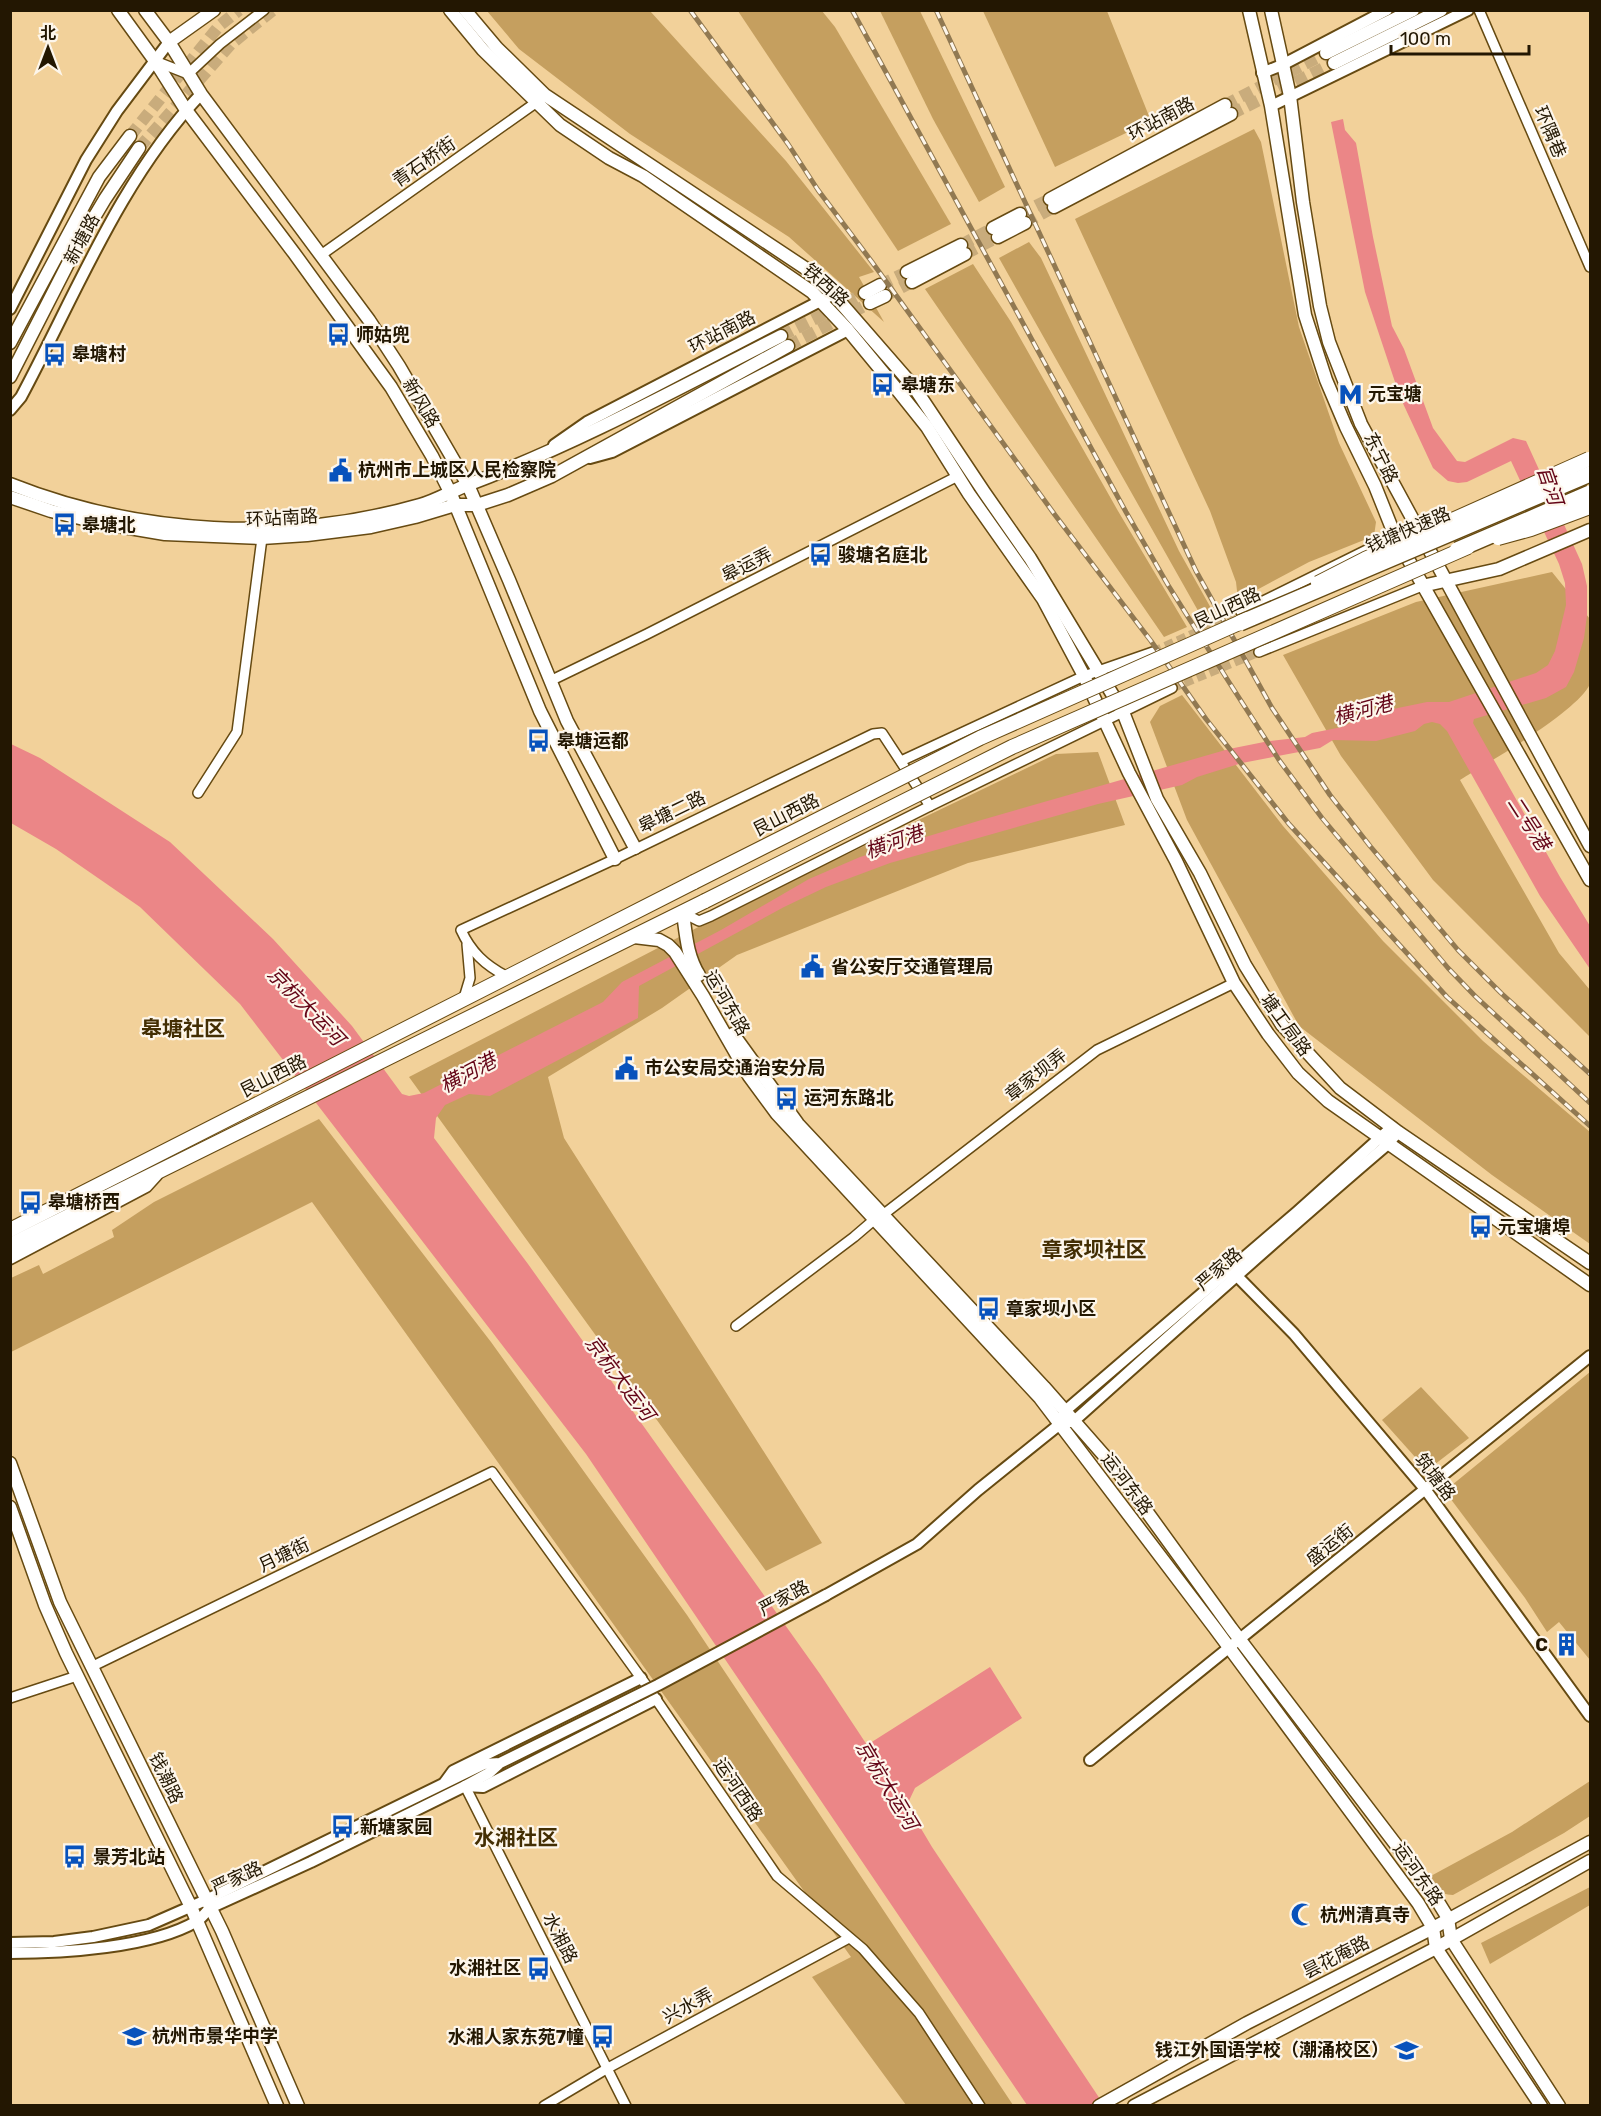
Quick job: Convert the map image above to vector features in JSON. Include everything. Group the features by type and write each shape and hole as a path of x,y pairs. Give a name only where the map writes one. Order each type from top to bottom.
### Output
{"highway":[{"name":"钱塘快速路","path":"1240,618 1590,463"},
{"name":"钱塘快速路","path":"1457,550 1590,493"}],"main road":[{"name":"新风路","path":"118,10 155,61 186,110 301,262 391,387 432,456 453,499 540,711 615,859"},
{"name":"新风路","path":"145,10 169,42 201,94 381,339 468,485 567,721 635,848"},
{"path":"169,42 214,10"},
{"name":"铁西路","path":"450,10 483,50 540,99 805,268 833,294 914,387 1030,558 1098,670"},
{"name":"铁西路","path":"465,10 560,125 609,158 643,176 788,274 820,301 848,330 927,427 958,476 1043,598 1084,676"},
{"name":"东宁路","path":"1249,10 1271,106 1305,315 1334,399 1375,486 1395,536 1590,880"},
{"name":"东宁路","path":"1271,10 1290,96 1303,202 1320,306 1329,342 1361,424 1590,846"},
{"path":"1413,10 1330,58 1441,10"},
{"name":"环站南路","path":"1052,203 1228,109"},
{"name":"新塘路","path":"10,343 99,177 130,136"},
{"name":"新塘路","path":"10,377 77,246 139,148"},
{"path":"995,233 1023,218"},
{"path":"910,277 963,250"},
{"path":"867,298 882,291"},
{"name":"环站南路","path":"10,484 50,499 93,511 166,524 224,528 290,526 347,520 453,499 477,505 508,495 552,476 784,341 571,442 468,485 453,499 415,517 361,528 262,538 206,537 143,531 59,513 10,497"},
{"name":"艮山西路","path":"10,1245 156,1175 1012,747 1457,550 1531,529 1590,507"},
{"path":"1395,536 1417,526"},
{"path":"1422,586 1499,570 1590,530"},
{"name":"艮山西路","path":"10,1230 376,1045 506,976 980,738 1240,618"},
{"name":"塘工局路","path":"1098,670 1123,712 1157,799 1200,873 1245,964 1282,1025 1340,1088 1395,1130 1590,1263"},
{"name":"塘工局路","path":"1084,676 1143,802 1176,861 1234,983 1268,1034 1298,1073 1328,1101 1383,1141 1590,1285"},
{"path":"583,798 602,787"},
{"name":"运河东路","path":"683,913 688,965"},
{"name":"运河东路","path":"633,937 659,940 668,945 688,965 779,1101 1040,1398 1432,1892 1448,1918 1451,1939 1560,2106"},
{"name":"艮山西路","path":"10,1258 146,1186 156,1175"},
{"name":"运河东路","path":"880,1217 1065,1411 1116,1469 1234,1644 1418,1904 1433,1928 1436,1948 1540,2106"},
{"name":"钱潮路","path":"10,1463 55,1589 208,1904 298,2106"},
{"name":"钱潮路","path":"10,1507 45,1605 77,1676 191,1907 277,2106"},
{"name":"昙花庵路","path":"1099,2106 1247,2023 1433,1928 1590,1842"},
{"name":"昙花庵路","path":"1134,2106 1436,1948 1590,1861"}],"street":[{"path":"155,61 189,74 220,44 264,10"},
{"path":"1262,73 1282,65 1387,10"},
{"path":"1271,106 1468,10"},
{"name":"环隅巷","path":"1479,10 1590,267"},
{"name":"新塘路","path":"10,309 86,160 117,111 169,42"},
{"name":"新塘路","path":"10,410 26,388 116,214 146,165 186,110 201,94"},
{"name":"青石桥街","path":"321,255 540,99"},
{"name":"环站南路","path":"535,458 587,422 833,294"},
{"name":"环站南路","path":"552,476 586,460 612,452 848,330"},
{"name":"皋运弄","path":"550,681 958,476"},
{"name":"艮山西路","path":"1240,618 1395,536"},
{"path":"198,793 237,732 262,538"},
{"path":"1259,652 1422,586"},
{"path":"930,806 901,760 1098,670 1153,652"},
{"path":"683,913 699,921 711,916 1172,688"},
{"name":"皋塘二路","path":"467,944 460,930 615,859 873,734 882,733 901,760"},
{"path":"467,944 490,968 506,976"},
{"path":"464,998 470,978 467,944"},
{"name":"章家坝弄","path":"736,1326 1097,1050 1234,983"},
{"name":"严家路","path":"10,1943 54,1942 107,1935 149,1925 312,1862 465,1786 489,1773 500,1763 658,1685 917,1544 978,1490 1060,1424 1074,1421 1236,1275 1292,1228 1395,1130"},
{"name":"严家路","path":"1060,1424 1065,1411 1306,1204 1383,1141"},
{"name":"筑塘路","path":"1236,1275 1294,1334 1425,1489 1590,1716"},
{"name":"盛运街","path":"1090,1760 1590,1356"},
{"name":"月塘街","path":"91,1667 492,1472"},
{"name":"运河西路","path":"492,1472 656,1699 777,1876 863,1949 919,2013 980,2106"},
{"path":"10,1698 77,1676"},
{"name":"严家路","path":"443,1784 453,1771 641,1678"},
{"name":"严家路","path":"465,1786 483,1787 656,1699"},
{"name":"严家路","path":"10,1953 99,1948 150,1938 197,1920 208,1904 483,1764 500,1763"},
{"name":"水湘路","path":"465,1786 626,2106"},
{"name":"兴水弄","path":"544,2106 608,2068 849,1938"}],"shaded area":[{"path":"487,11 650,11 786,161 874,272 859,277 884,322 789,237 630,134 519,49"},
{"path":"738,11 822,11 835,27 951,224 898,251"},
{"path":"880,11 920,11 1005,187 979,202 933,119"},
{"path":"983,11 1107,11 1151,121 1055,167"},
{"path":"1254,129 1261,142 1299,327 1339,443 1376,522 1374,536 1309,562 1238,600 1236,582 1210,511 1075,219"},
{"path":"1029,242 1041,258 1179,551 1212,610 1201,616 999,258"},
{"path":"973,264 1011,322 1187,627 1164,637 925,289"},
{"path":"1552,572 1590,619 1590,684 1582,695 1551,722 1460,780 1559,953 1590,990 1590,1037 1433,880 1341,756 1283,655 1416,602"},
{"path":"1182,695 1283,826 1383,941 1483,1041 1590,1132 1590,1244 1492,1175 1299,1026 1187,820 1150,722 1160,706"},
{"path":"1098,752 1125,825 968,863 737,955 662,1008 548,1077 564,1138 822,1543 766,1571 409,1077 737,907 1056,754"},
{"path":"319,1119 491,1342 687,1615 1013,2105 906,2105 812,1977 851,1957 312,1202 11,1352 11,1278 39,1265 43,1274 114,1237 112,1230 154,1202"},
{"path":"1590,1372 1590,1660 1559,1622 1547,1632 1525,1598 1450,1498 1452,1485"},
{"path":"1421,1387 1469,1438 1430,1468 1424,1467 1382,1420"},
{"path":"1590,1781 1590,1816 1453,1895 1440,1892 1433,1885 1429,1877 1512,1832"},
{"path":"1590,1887 1590,1905 1490,1964 1481,1943"}],"water":[{"path":"1343,119 1345,130 1356,143 1392,326 1404,349 1433,428 1457,461 1465,462 1513,438 1526,441 1582,564 1587,586 1587,615 1584,638 1574,672 1566,687 1546,698 1474,719 1473,723 1590,926 1590,969 1540,896 1447,731 1440,724 1432,722 1424,724 1415,731 1376,741 1333,740 1320,748 1242,763 1197,777 1182,785 1098,804 890,863 826,887 784,907 639,986 638,1018 490,1096 469,1094 445,1105 436,1118 434,1138 528,1264 820,1674 867,1745 990,1667 1022,1718 915,1788 907,1805 932,1847 1104,2105 1027,2105 586,1454 240,1004 140,907 56,849 11,823 11,744 40,758 170,842 273,939 352,1026 402,1094 409,1096 424,1093 603,1002 622,982 721,930 809,879 860,857 1229,749 1305,737 1312,733 1342,727 1369,714 1427,702 1449,702 1536,673 1548,665 1555,651 1566,605 1565,583 1559,564 1511,461 1467,482 1458,483 1448,481 1433,468 1400,397 1365,292 1331,122"}],"tunnel":[{"path":"130,136 219,26 239,10"},
{"path":"139,148 231,44 273,10"},
{"path":"1225,105 1326,53"},
{"path":"1231,114 1334,63"},
{"path":"1020,214 1050,199"},
{"path":"1025,223 1054,207"},
{"path":"961,245 993,228"},
{"path":"965,254 998,237"},
{"path":"880,285 907,272"},
{"path":"885,296 912,282"},
{"path":"781,336 865,293"},
{"path":"788,346 870,303"},
{"path":"1153,652 1241,612"},
{"path":"1172,688 1259,652"}],"railway":[{"path":"690,10 1055,515 1151,641 1206,719 1289,824 1447,997 1590,1126"},
{"path":"852,10 1126,512 1168,585 1279,760 1322,818 1448,968 1590,1103"},
{"path":"936,10 1196,571 1272,708 1330,795 1458,950 1501,993 1590,1074"}],"place":[{"name":"师姑兜","path":"338,335"},
{"name":"皋塘村","path":"54,354"},
{"name":"皋塘东","path":"883,385"},
{"name":"元宝塘","path":"1350,394"},
{"name":"杭州市上城区人民检察院","path":"340,470"},
{"name":"皋塘北","path":"64,525"},
{"name":"骏塘名庭北","path":"820,555"},
{"name":"皋塘运都","path":"539,741"},
{"name":"省公安厅交通管理局","path":"813,967"},
{"name":"市公安局交通治安分局","path":"627,1068"},
{"name":"运河东路北","path":"786,1098"},
{"name":"皋塘桥西","path":"30,1202"},
{"name":"元宝塘埠","path":"1480,1227"},
{"name":"章家坝小区","path":"988,1309"},
{"name":"C","path":"1566,1645"},
{"name":"新塘家园","path":"342,1827"},
{"name":"景芳北站","path":"75,1857"},
{"name":"杭州清真寺","path":"1302,1915"},
{"name":"水湘社区","path":"539,1968"},
{"name":"杭州市景华中学","path":"134,2036"},
{"name":"水湘人家东苑7幢","path":"602,2037"},
{"name":"钱江外国语学校（潮涌校区）","path":"1407,2050"}],"district":[{"name":"皋塘社区","path":"183,1028"},
{"name":"章家坝社区","path":"1094,1249"},
{"name":"水湘社区","path":"516,1837"}],"water label":[{"name":"官河","path":"1550,485"},
{"name":"横河港","path":"1363,710"},
{"name":"二号港","path":"1529,823"},
{"name":"横河港","path":"894,842"},
{"name":"京杭大运河","path":"306,1006"},
{"name":"横河港","path":"468,1073"},
{"name":"京杭大运河","path":"620,1378"},
{"name":"京杭大运河","path":"887,1785"}]}
